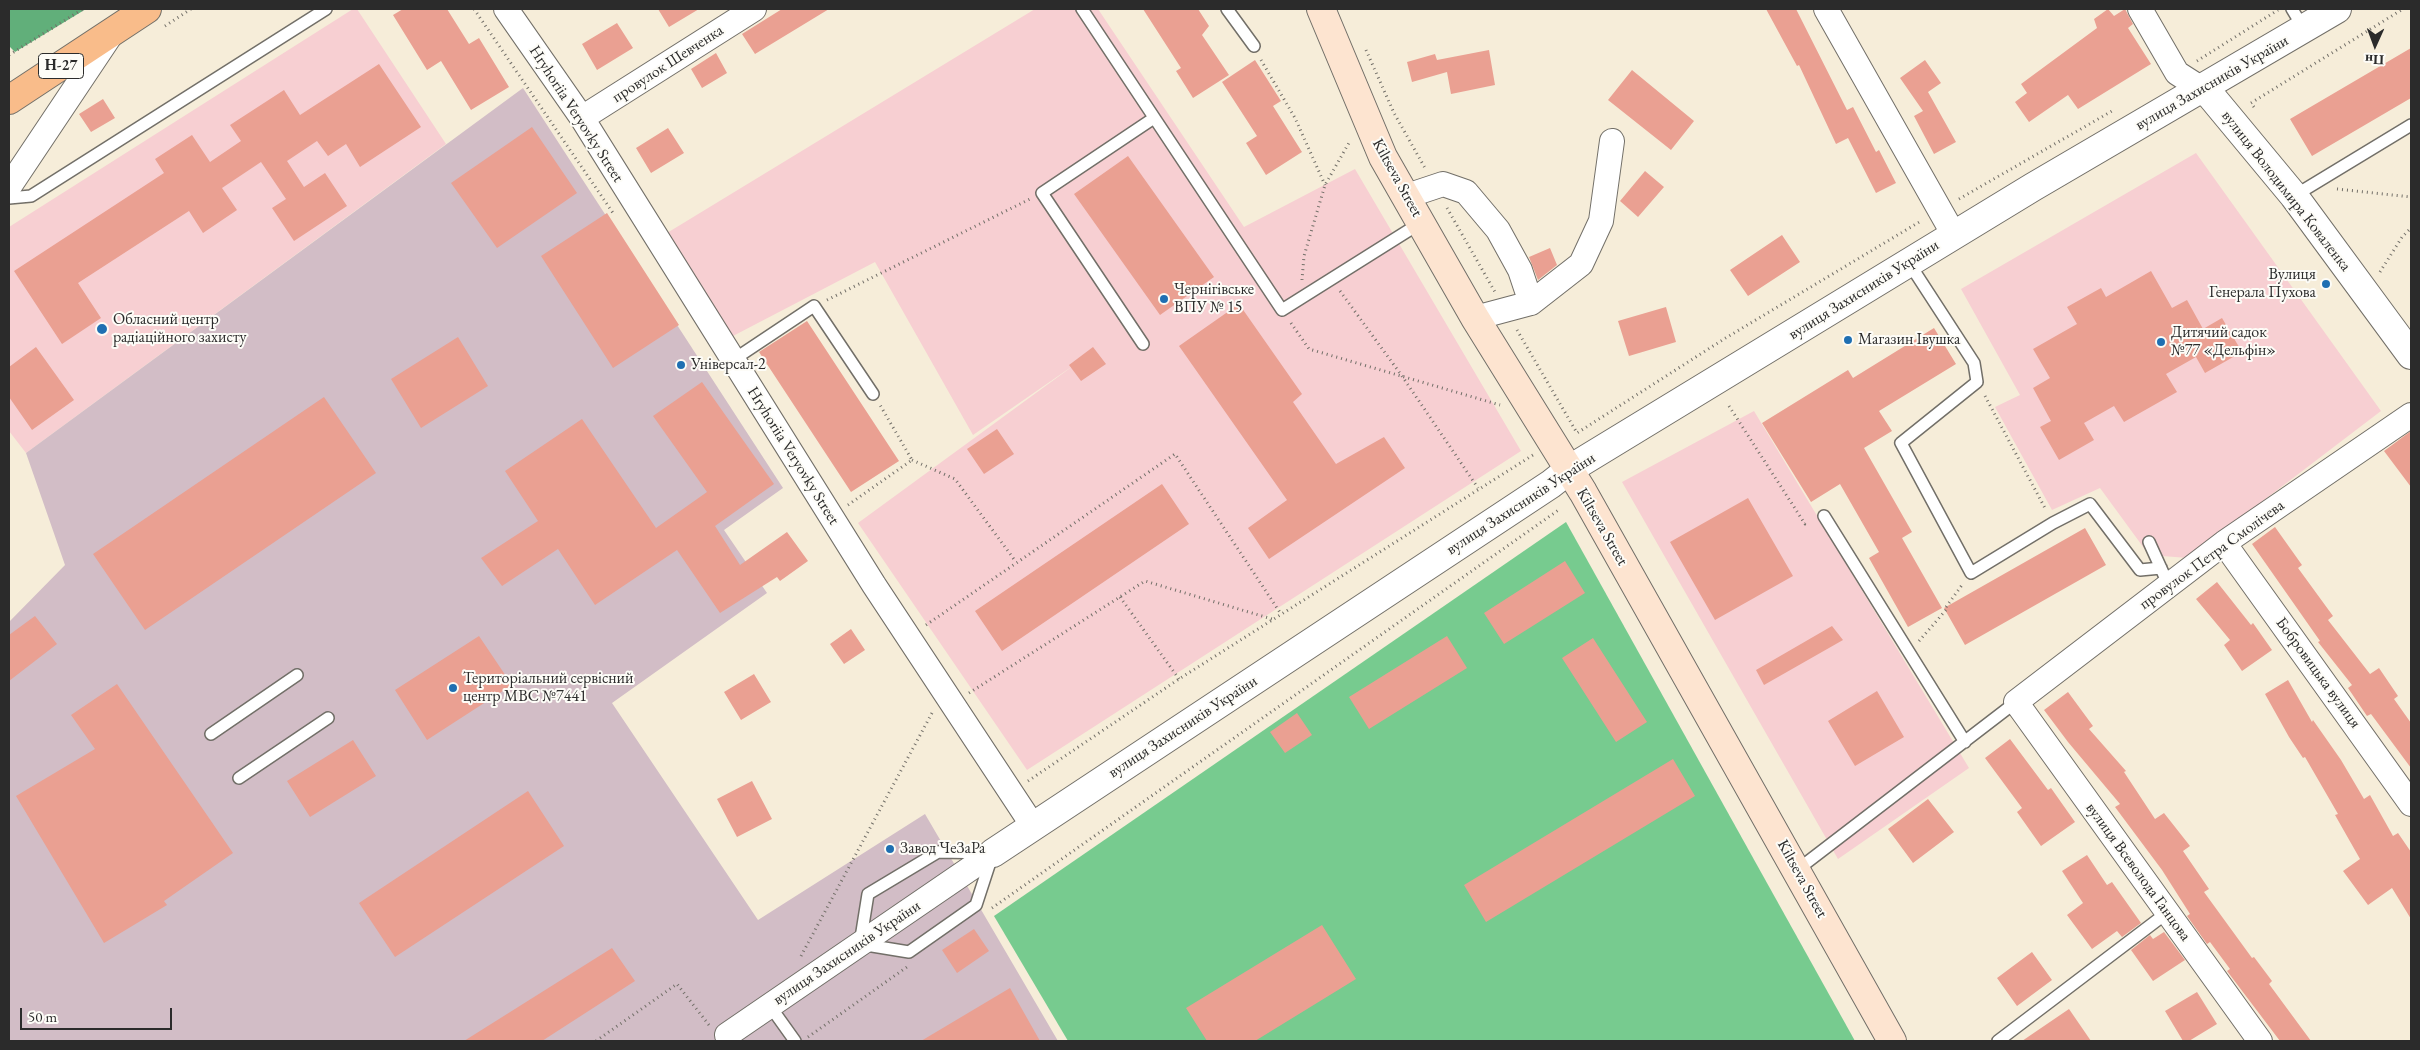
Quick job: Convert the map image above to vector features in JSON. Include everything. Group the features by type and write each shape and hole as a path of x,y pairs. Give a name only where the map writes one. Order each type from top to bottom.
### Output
{"main road":[{"name":"Н-27","path":"9,100 147,9"},
{"name":"Kiltseva Street","path":"1321,9 1383,157 1422,222 1474,318 1570,469 1892,1041"}],"street":[{"name":"Hryhoriia Veryovky Street","path":"506,9 582,118 909,637 942,709 1011,792 1033,826"},
{"name":"провулок Шевченка","path":"582,118 754,9"},
{"path":"1826,9 1954,235"},
{"name":"вулиця Володимира Коваленка","path":"2140,9 2177,73 2211,96 2302,191 2411,355"},
{"name":"вулиця Захисників України","path":"720,1034 770,1006 1033,826 1551,484 1570,469 1954,235 2202,89 2298,19 2337,9"},
{"path":"9,187 113,31"},
{"path":"1474,318 1531,303 1581,264 1601,221 1612,141"},
{"path":"1407,196 1443,184 1466,192 1498,230 1520,270 1531,303"},
{"name":"провулок Петра Смолічева","path":"2016,702 2165,577 2224,543 2411,415"},
{"name":"Бобровицька вулиця","path":"2224,543 2411,804"},
{"name":"вулиця Всеволода Ганцова","path":"2016,702 2260,1041"}],"lane":[{"path":"9,198 31,196 326,9"},
{"path":"1082,9 1282,310 1422,222"},
{"path":"1227,9 1254,46"},
{"path":"1143,344 1042,193 1154,118"},
{"path":"2302,191 2411,125"},
{"path":"1909,263 1974,362 1977,382 1901,443 1971,573 2053,523 2090,504 2140,570 2165,577"},
{"path":"733,360 814,306 873,394"},
{"path":"1824,516 1965,742"},
{"path":"2149,542 2165,577"},
{"path":"211,734 297,675"},
{"path":"1797,870 2016,702"},
{"path":"240,778 328,718"},
{"path":"938,852 993,853 976,906 917,947 909,952 860,944 868,894 938,852"},
{"path":"1998,1041 2168,912"},
{"path":"770,1006 795,1041"}],"path":[{"path":"9,55 83,9"},
{"path":"2218,48 2280,9"},
{"path":"2251,103 2403,9"},
{"path":"1363,43 1394,113 1434,186 1577,433 1724,339"},
{"path":"1254,46 1295,118 1325,185"},
{"path":"1304,256 1325,185 1354,134"},
{"path":"2302,191 2411,197"},
{"path":"814,306 1042,193"},
{"path":"2376,278 2402,238 2411,228"},
{"path":"1330,279 1402,376 1478,488"},
{"path":"1282,310 1309,349 1506,407"},
{"path":"1977,382 2053,523"},
{"path":"873,394 912,460 955,479 1016,562"},
{"path":"1729,406 1804,524 1824,516"},
{"path":"909,637 1175,454 1281,614"},
{"path":"1011,792 1179,679 1478,488 1533,455"},
{"path":"832,517 912,460"},
{"path":"988,910 1564,506"},
{"path":"1909,653 1946,609 1971,573"},
{"path":"801,957 942,709 1146,581 1273,620"},
{"path":"1120,597 1179,679"},
{"path":"802,1041 916,962"},
{"path":"596,1041 677,984 720,1034"}],"shaded area":[{"name":"Обласний центр радіаційного захисту","path":"353,9 357,9 446,144 26,453 9,431 9,227"},
{"name":"Чернігівське ВПУ № 15","path":"1035,9 1098,9 1244,227 1355,169 1521,451 1027,770 858,523 1077,363 973,435 875,262 733,336 667,233"},
{"path":"523,88 783,488 724,530 767,593 612,703 758,920 925,814 1058,1041 9,1041 9,622 65,565 26,453"},
{"name":"Дитячий садок №77 «Дельфін»","path":"2196,153 2381,411 2188,558 2149,555 2100,488 2052,510 1995,407 2020,395 1961,289"},
{"path":"1754,411 1969,768 1838,859 1622,482"}],"green space":[{"path":"9,9 86,9 15,52 9,46"},
{"path":"1566,522 1855,1041 1068,1041 994,916"}],"building":[{"path":"403,9 447,9 469,44 479,38 509,87 471,110 441,61 427,70 393,15"},
{"path":"658,9 699,9 669,27"},
{"path":"782,9 829,9 755,54 742,34"},
{"path":"1143,9 1198,9 1209,26 1202,35 1229,75 1193,98 1176,71 1181,68"},
{"path":"1766,9 1796,9 1847,110 1853,107 1876,152 1879,150 1896,183 1876,193 1848,138 1836,144 1799,65 1797,66"},
{"path":"2108,9 2114,16 2125,9 2133,24 2128,28 2151,64 2078,109 2068,95 2029,122 2015,102 2027,93 2021,84 2097,28 2094,19"},
{"path":"617,23 633,48 597,70 582,44"},
{"path":"2411,48 2411,98 2312,156 2290,119"},
{"path":"1489,50 1495,85 1451,94 1447,72 1412,82 1407,62 1435,54 1437,60"},
{"path":"716,53 727,73 702,88 691,69"},
{"path":"1255,60 1281,101 1273,106 1302,152 1266,175 1246,143 1257,136 1222,82"},
{"path":"1925,60 1941,83 1928,92 1956,142 1934,154 1914,116 1923,111 1900,78"},
{"path":"379,64 421,127 360,167 346,144 328,156 317,141 287,161 304,187 325,173 347,206 294,241 272,208 286,199 261,162 222,188 237,210 203,233 189,211 78,283 101,318 62,344 14,271 164,173 155,159 192,135 210,162 241,141 230,125 284,90 300,115"},
{"path":"1632,70 1694,121 1671,150 1608,100"},
{"path":"103,99 115,118 91,132 79,114"},
{"path":"532,127 577,193 497,248 451,183"},
{"path":"668,128 684,153 651,173 636,148"},
{"path":"1128,156 1214,277 1160,315 1074,194"},
{"path":"1645,171 1664,187 1638,217 1620,201"},
{"path":"607,213 679,325 613,368 541,256"},
{"path":"1782,235 1800,262 1748,296 1730,270"},
{"path":"1550,248 1557,265 1538,280 1529,257"},
{"path":"2151,271 2172,308 2187,300 2203,329 2222,318 2242,352 2205,373 2196,357 2166,374 2177,392 2124,422 2114,406 2084,423 2094,440 2059,460 2040,427 2051,421 2033,388 2050,378 2033,349 2077,324 2067,307 2101,288 2106,297"},
{"path":"1239,304 1302,394 1293,402 1336,464 1384,437 1405,468 1269,559 1248,528 1287,500 1179,346"},
{"path":"1666,307 1676,342 1629,356 1618,321"},
{"path":"807,321 899,461 851,492 759,352"},
{"path":"1934,328 1956,364 1879,411 1892,431 1864,448 1912,532 1902,538 1942,608 1908,627 1869,558 1879,552 1840,484 1811,502 1762,423 1848,370 1853,378"},
{"path":"458,337 488,386 421,428 391,379"},
{"path":"36,347 74,400 32,430 9,397 9,367"},
{"path":"1093,347 1106,364 1081,381 1069,365"},
{"path":"702,382 774,484 715,526 740,565 787,532 808,561 780,581 777,577 720,613 677,550 595,605 558,549 502,586 481,558 538,521 505,471 582,419 656,528 707,492 653,416"},
{"path":"324,397 376,473 145,630 93,554"},
{"path":"997,429 1014,454 984,474 967,449"},
{"path":"2411,431 2411,487 2384,451"},
{"path":"1162,484 1189,524 1002,651 975,611"},
{"path":"1748,498 1793,576 1715,620 1670,542"},
{"path":"2275,527 2302,565 2298,568 2333,616 2328,620 2370,674 2379,668 2398,696 2394,699 2411,723 2411,768 2371,714 2367,716 2348,688 2352,685 2318,642 2320,641 2252,544"},
{"path":"2085,528 2106,565 1965,645 1944,608"},
{"path":"1565,561 1585,593 1504,644 1484,613"},
{"path":"2217,582 2251,625 2253,623 2272,650 2242,671 2224,645 2230,640 2196,599"},
{"path":"35,616 57,644 9,681 9,635"},
{"path":"1832,626 1843,640 1764,685 1756,670"},
{"path":"851,629 865,650 844,664 830,644"},
{"name":"Територіальний сервісний центр МВС №7441","path":"479,636 512,685 427,740 395,690"},
{"path":"1447,636 1467,668 1369,729 1349,697"},
{"path":"1593,638 1647,722 1616,742 1562,658"},
{"path":"754,674 771,702 741,720 724,692"},
{"path":"2288,680 2312,722 2313,720 2341,760 2364,799 2370,795 2393,836 2398,833 2411,852 2411,919 2392,888 2368,905 2343,871 2360,859 2335,815 2338,814 2305,757 2303,758 2289,737 2265,694"},
{"path":"117,684 233,853 164,901 167,905 104,943 16,796 95,749 71,715"},
{"path":"1877,691 1904,737 1855,766 1828,721"},
{"path":"2068,692 2093,726 2089,729 2126,771 2124,772 2155,819 2164,813 2190,846 2183,851 2209,889 2204,892 2252,958 2254,957 2272,981 2269,984 2311,1041 2280,1041 2227,971 2230,969 2210,942 2207,944 2187,916 2190,914 2162,870 2115,807 2120,804 2044,710"},
{"path":"1297,713 1312,735 1285,753 1270,732"},
{"path":"2010,739 2048,790 2051,788 2075,822 2041,846 2017,812 2022,808 1985,758"},
{"path":"353,740 376,776 310,817 287,781"},
{"path":"1673,759 1695,796 1486,922 1464,885"},
{"path":"752,781 772,819 737,837 717,799"},
{"path":"528,791 564,846 395,957 359,903"},
{"path":"1928,799 1954,832 1913,863 1888,829"},
{"path":"2087,855 2107,885 2112,882 2141,923 2122,937 2117,931 2092,949 2067,915 2083,903 2062,871"},
{"path":"1322,925 1356,979 1255,1041 1207,1041 1186,1008"},
{"path":"974,929 989,951 957,973 942,950"},
{"path":"2164,932 2185,960 2153,981 2131,950 2150,935 2153,939"},
{"path":"612,948 635,981 542,1041 464,1041"},
{"path":"2032,952 2052,980 2017,1006 1997,978"},
{"path":"1010,988 1040,1041 921,1041"},
{"path":"2197,992 2217,1024 2189,1041 2183,1041 2165,1011"},
{"path":"2069,1009 2091,1041 2022,1041"}],"place":[{"name":"Вулиця Генерала Пухова","path":"2326,284"},
{"name":"Чернігівське ВПУ № 15","path":"1164,299"},
{"name":"Обласний центр радіаційного захисту","path":"102,329"},
{"name":"Магазин Івушка","path":"1848,340"},
{"name":"Дитячий садок №77 «Дельфін»","path":"2161,342"},
{"name":"Універсал-2","path":"681,365"},
{"name":"Територіальний сервісний центр МВС №7441","path":"453,688"},
{"name":"Завод ЧеЗаРа","path":"890,849"}]}
